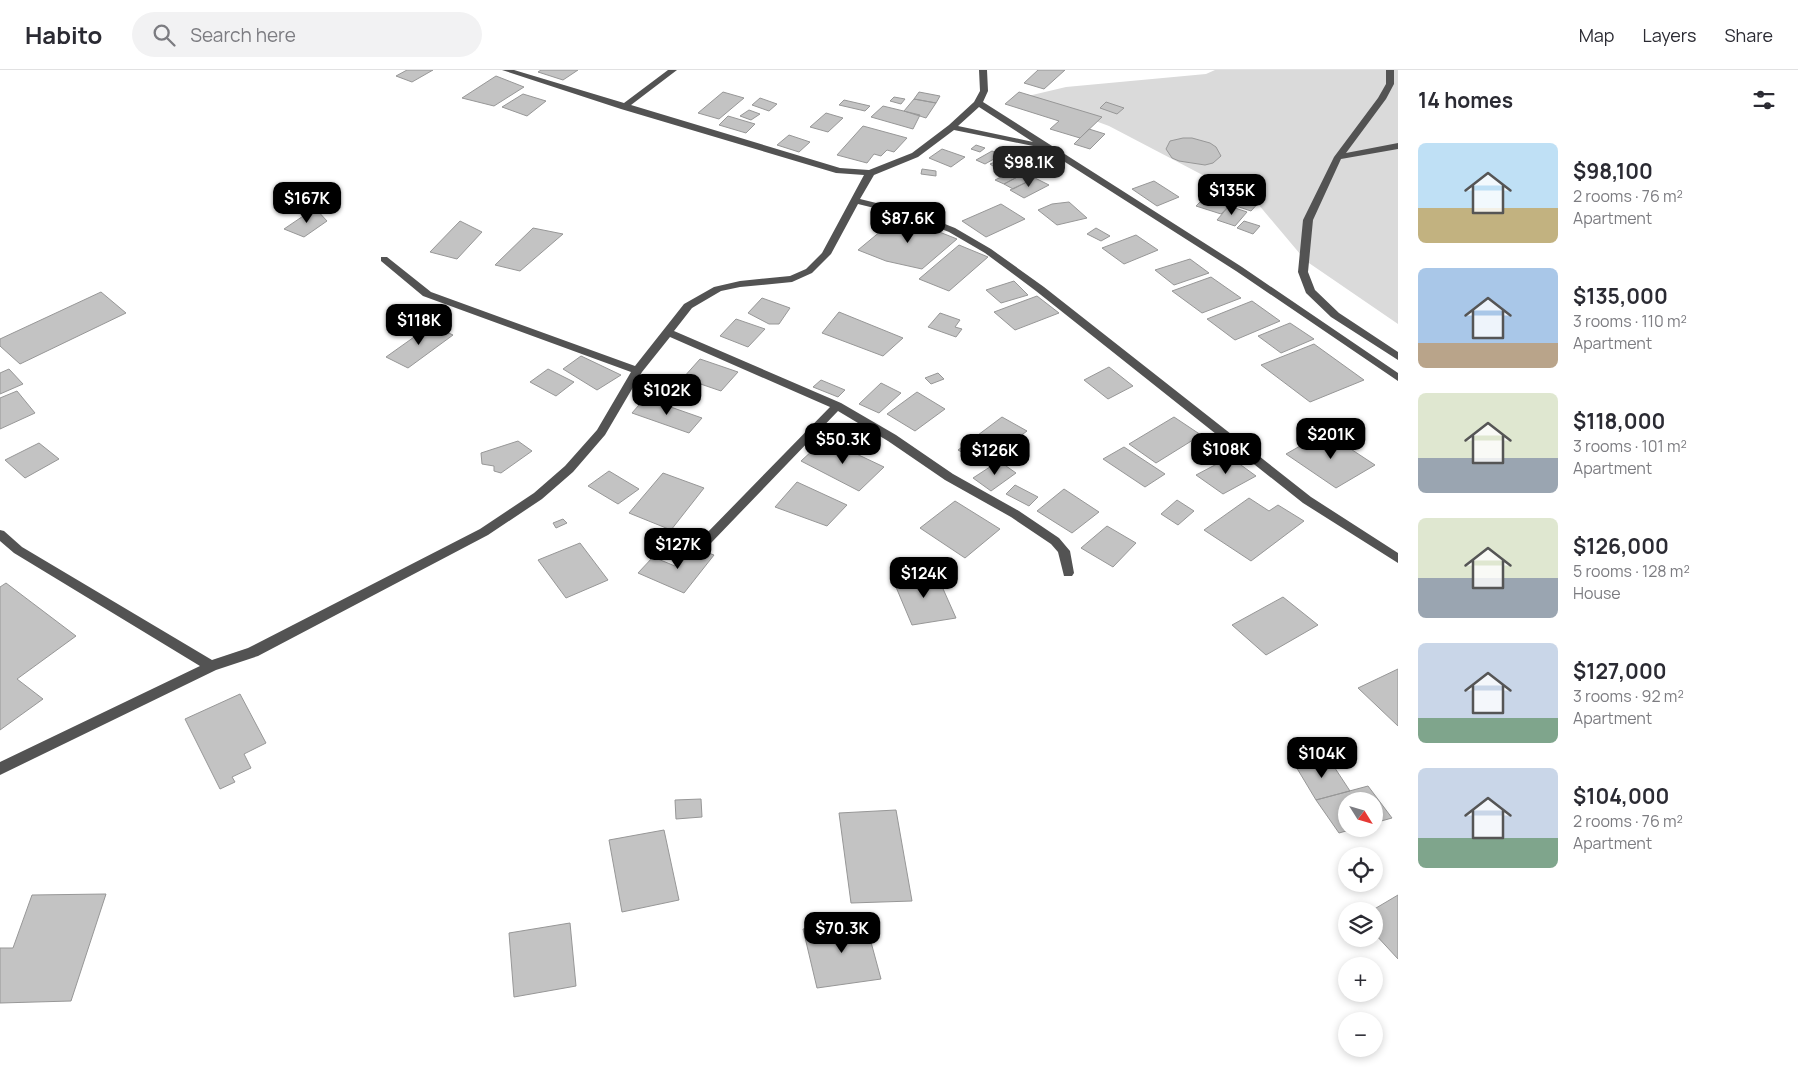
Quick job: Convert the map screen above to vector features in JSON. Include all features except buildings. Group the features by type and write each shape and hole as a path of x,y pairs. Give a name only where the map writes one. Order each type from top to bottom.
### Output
{"street":[{"path":"506,70 839,171 870,173 915,155 952,127 978,103 984,91 983,70"},
{"path":"624,107 673,70"},
{"path":"1390,70 1390,84 1382,99 1338,156 1308,220 1303,272 1310,291 1335,315 1398,357"},
{"path":"978,103 1240,269 1398,378"},
{"path":"952,127 1049,148"},
{"path":"1338,156 1398,146"},
{"path":"0,769 211,666 253,652 484,532 538,496 570,469 601,432 637,371 688,306 718,289 740,284 792,279 809,271 826,254 870,173"},
{"path":"855,201 914,215 952,230 988,250 1307,500 1398,560"},
{"path":"384,259 427,294 637,371"},
{"path":"668,332 837,406 892,438 949,477 1015,514 1054,541 1064,551 1068,573"},
{"path":"708,540 837,406"},
{"path":"3,541 211,666"}],"shaded area":[{"path":"1215,70 1398,70 1398,324 1306,261 1258,204 1109,126 1028,96 1066,87 1206,74"}]}
